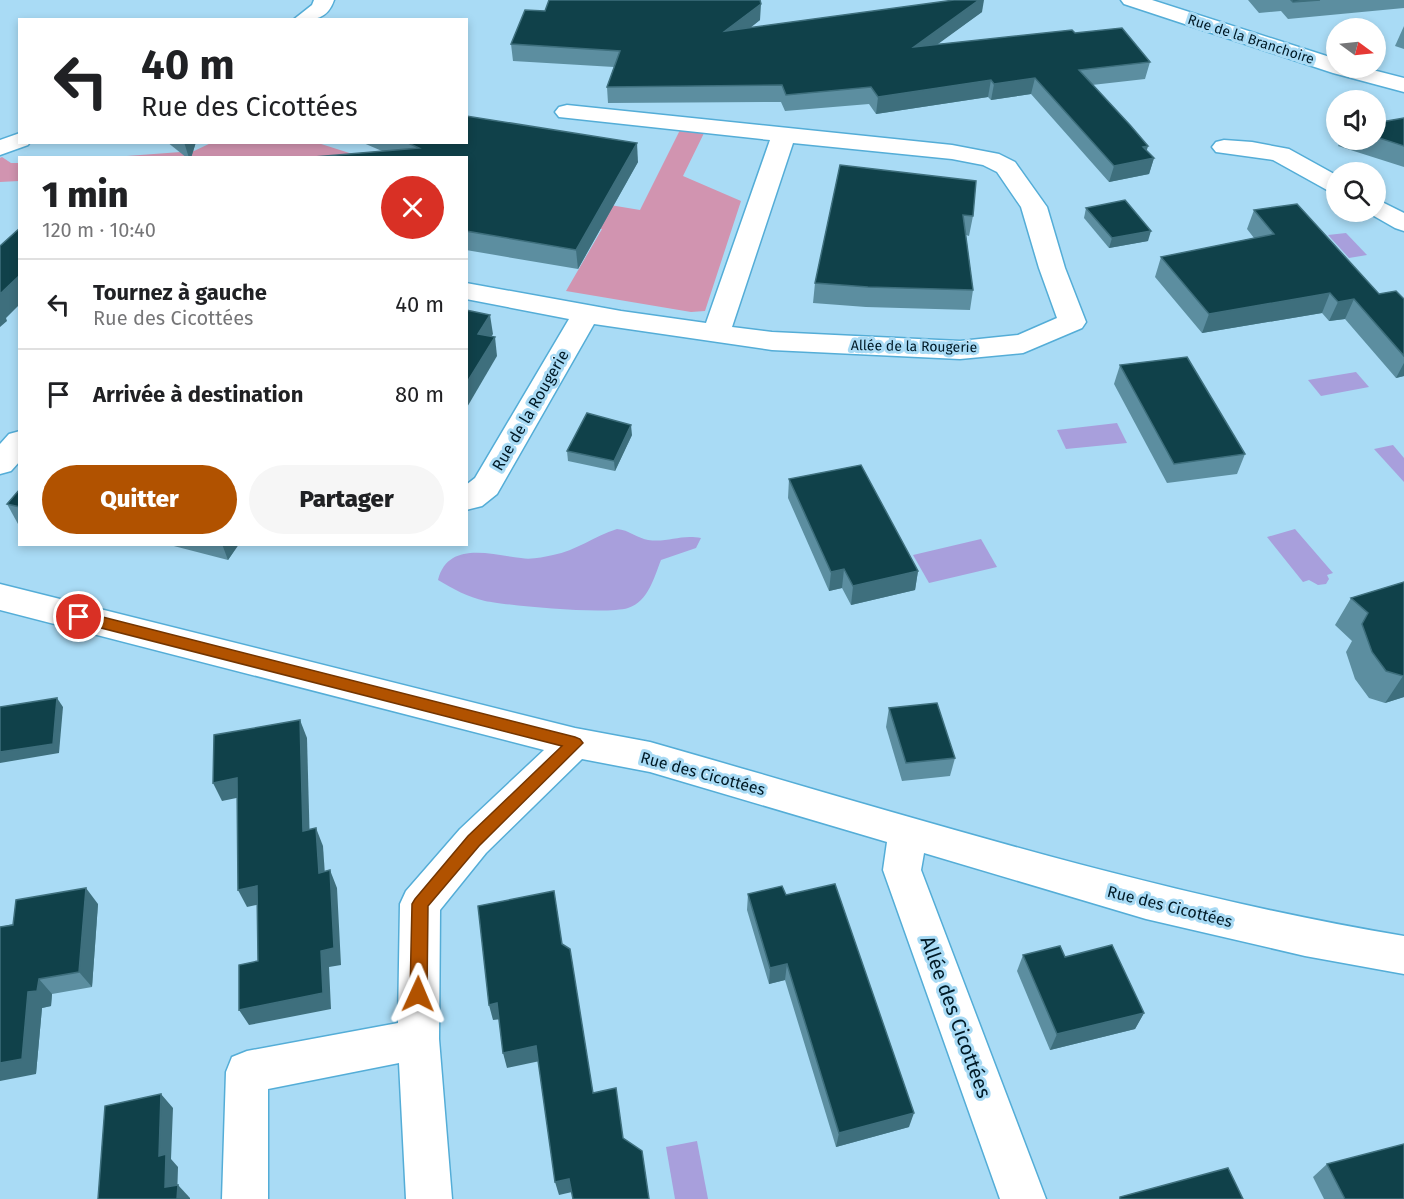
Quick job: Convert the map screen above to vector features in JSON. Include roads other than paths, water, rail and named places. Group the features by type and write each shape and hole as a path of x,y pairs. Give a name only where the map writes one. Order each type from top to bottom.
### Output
{"street":[{"path":"306,18 321,8 324,0"},
{"name":"Rue de la Branchoire","path":"1131,0 1326,63"},
{"path":"1378,78 1404,85"},
{"name":"Allée de la Rougerie","path":"468,291 586,313 772,341 960,350 1023,344 1072,322 1052,268 1034,207 1006,167 990,159 952,152 567,112"},
{"path":"716,334 784,135"},
{"path":"0,148 18,141"},
{"path":"1224,147 1280,154 1326,179"},
{"path":"1386,213 1404,223"},
{"name":"Rue de la Rougerie","path":"468,499 486,486 586,313"},
{"path":"0,463 18,443"},
{"name":"Rue des Cicottées","path":"0,597 575,743 650,758 1146,901 1305,938 1404,955"},
{"path":"429,1199 418,1039 420,904 473,841 575,743"},
{"name":"Allée des Cicottées","path":"908,832 902,870 1023,1199"},
{"path":"245,1199 247,1072 418,1039"}]}
